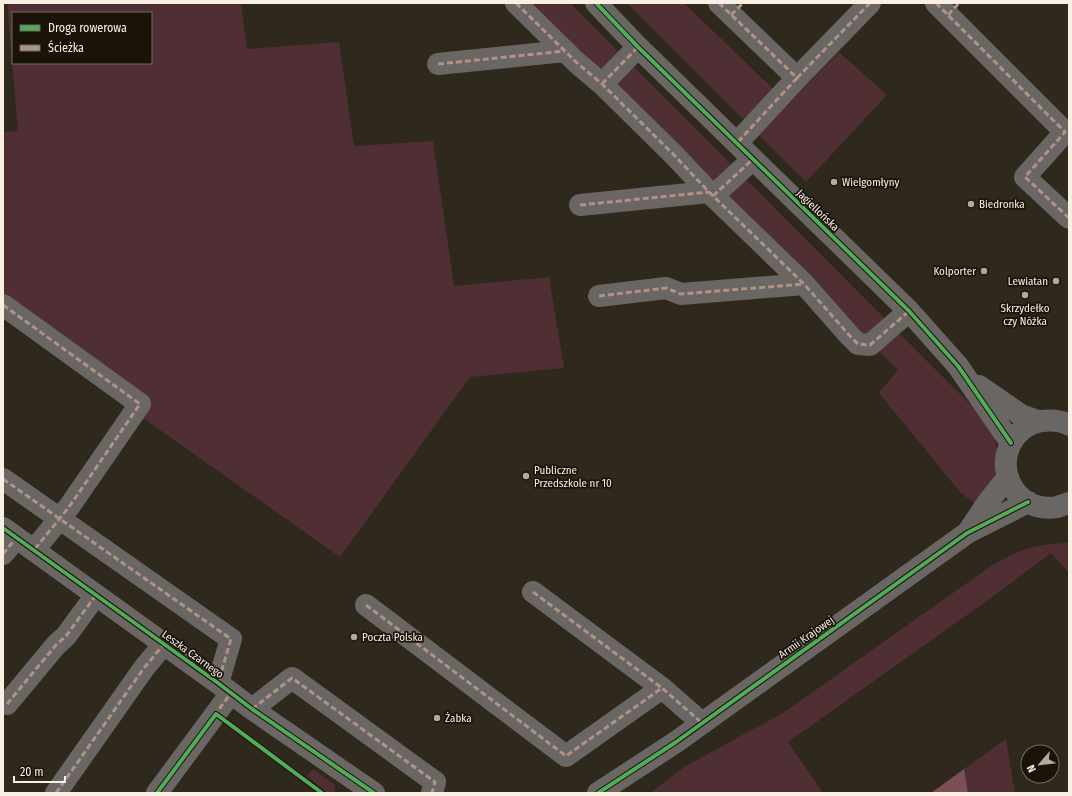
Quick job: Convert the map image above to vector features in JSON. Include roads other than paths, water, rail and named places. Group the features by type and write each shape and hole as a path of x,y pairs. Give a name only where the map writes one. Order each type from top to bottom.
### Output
{"street":[{"path":"516,3 565,51 602,84 711,194 804,284 858,344 870,345 909,311"},
{"name":"Jagiellońska","path":"596,3 638,47 909,311 958,366 1011,443"},
{"path":"737,143 797,78 870,3"},
{"path":"731,7 797,78"},
{"path":"948,7 1065,132 1025,177 1069,218"},
{"path":"602,84 638,47"},
{"path":"438,64 565,51"},
{"path":"580,205 711,194 753,159"},
{"path":"599,296 666,288 681,294 804,284"},
{"path":"3,305 140,404 69,507 34,550"},
{"name":"Jagiellońska","path":"967,378 1021,415 1038,421"},
{"path":"1069,425 1051,420 1038,421 1027,426 1018,433 1011,443 1006,460 1008,478 1012,487 1019,496 1028,502 1043,507 1058,507 1069,503"},
{"name":"Armii Krajowej","path":"968,533 988,502 1008,478"},
{"path":"3,480 231,639 225,688 157,793"},
{"name":"Armii Krajowej","path":"598,793 676,742 968,533 1028,502"},
{"name":"Leszka Czarnego","path":"7,540 34,550 252,709 374,793"},
{"path":"534,592 662,688 702,723"},
{"path":"7,704 56,645 66,636 96,595"},
{"path":"366,605 566,756 662,688"},
{"path":"56,793 144,668 164,644"},
{"path":"252,709 292,678 435,782 432,793"}],"place":[{"name":"Wielgomłyny","path":"834,182"},
{"name":"Biedronka","path":"971,204"},
{"name":"Kolporter","path":"984,271"},
{"name":"Lewiatan","path":"1056,281"},
{"name":"Skrzydełko czy Nóżka","path":"1025,295"},
{"name":"Publiczne Przedszkole nr 10","path":"526,476"},
{"name":"Poczta Polska","path":"354,637"},
{"name":"Żabka","path":"437,718"}]}
